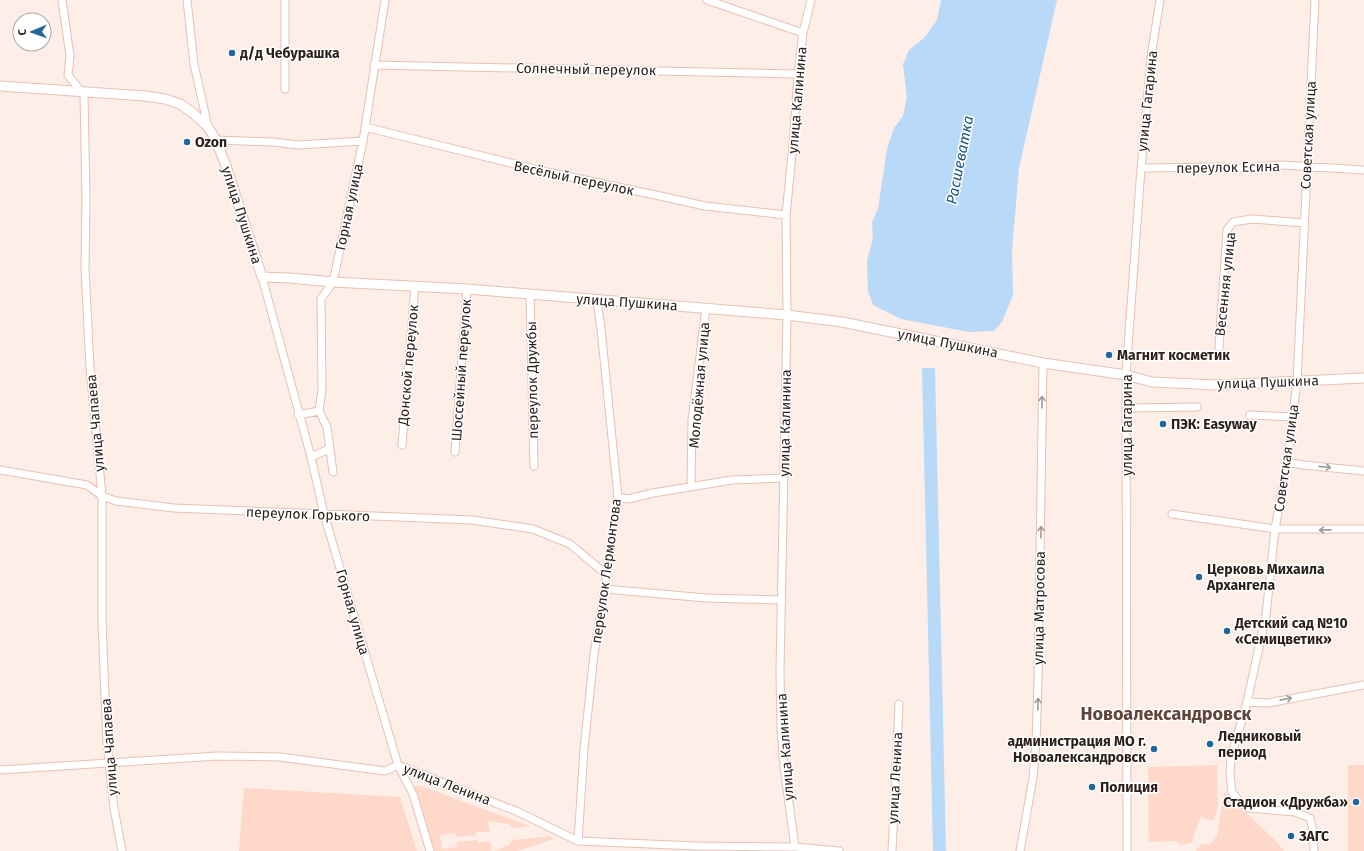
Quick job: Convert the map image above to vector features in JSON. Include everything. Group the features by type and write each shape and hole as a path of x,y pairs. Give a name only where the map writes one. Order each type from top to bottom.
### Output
{"main road":[{"name":"улица Пушкина","path":"0,86 145,96 165,99 180,104 194,113 208,127 216,140 226,166 262,278 290,278 333,282 467,289 787,315 842,322 1043,363 1126,375 1152,382 1217,385 1364,378"}],"street":[{"name":"улица Чапаева","path":"62,0 70,56 68,75 84,95 86,199 85,269 90,367 102,496 102,621 106,744 114,808 122,851"},
{"path":"187,0 194,64 208,127"},
{"path":"284,0 285,89"},
{"name":"Горная улица","path":"319,411 322,390 321,299 333,282 363,141 385,0"},
{"path":"707,0 802,33"},
{"name":"улица Калинина","path":"795,847 784,767 781,730 787,315 786,215 802,33 811,0"},
{"name":"улица Гагарина","path":"1127,851 1126,375 1140,168 1152,50 1160,0"},
{"name":"Советская улица","path":"1314,851 1314,831 1310,818 1297,812 1248,808 1239,801 1232,792 1230,774 1231,757 1247,702 1266,615 1275,529 1287,462 1297,382 1315,0"},
{"name":"Солнечный переулок","path":"374,65 798,74"},
{"name":"Весёлый переулок","path":"365,127 540,171 705,206 786,215"},
{"path":"216,140 273,142 298,145 363,141"},
{"name":"переулок Есина","path":"1140,168 1243,168 1281,165 1364,170"},
{"name":"Весенняя улица","path":"1219,347 1227,230 1233,222 1252,219 1304,223"},
{"name":"Горная улица","path":"262,278 298,415 311,457 324,514 398,765 413,794 430,851"},
{"name":"Донской переулок","path":"402,445 415,286"},
{"name":"Шоссейный переулок","path":"455,452 467,289"},
{"name":"переулок Дружбы","path":"530,294 534,466"},
{"name":"переулок Лермонтова","path":"578,842 584,749 591,678 608,575 618,497 597,300"},
{"name":"Молодёжная улица","path":"692,486 692,420 706,308"},
{"name":"улица Матросова","path":"1020,851 1034,778 1036,743 1043,363"},
{"path":"1127,408 1197,407"},
{"path":"298,415 319,411 327,427 333,472"},
{"path":"1250,415 1293,417"},
{"path":"311,457 329,449"},
{"path":"1287,462 1364,471"},
{"name":"переулок Горького","path":"0,470 87,485 102,496 116,501 174,508 472,520 533,529 570,544 608,575"},
{"path":"618,497 628,499 653,493 732,480 784,478"},
{"path":"1172,514 1275,529 1364,529"},
{"path":"605,589 706,598 782,600"},
{"path":"1247,702 1268,703 1325,691 1364,685"},
{"name":"улица Ленина","path":"892,851 899,704"},
{"name":"улица Ленина","path":"0,770 217,756 280,757 385,771 398,765 516,811 578,842 697,846 795,847 839,851"}],"shaded area":[{"path":"1217,765 1218,808 1213,821 1201,817 1191,843 1180,845 1176,841 1149,842 1148,767"},
{"name":"Стадион «Дружба»","path":"1348,765 1364,765 1364,851 1348,851"},
{"path":"416,786 421,786 530,826 512,828 508,824 488,821 490,832 476,832 476,835 456,837 456,833 440,835 442,849 457,847 456,842 477,840 477,843 491,841 491,851 433,851 413,789"},
{"path":"244,788 400,797 417,851 239,851"},
{"path":"1224,792 1277,842 1284,851 1196,851 1201,844 1210,845 1217,836"},
{"path":"551,836 554,839 518,851 494,851 509,845 513,840"}],"water":[{"name":"Расшеватка","path":"941,0 1057,0 1019,168 1012,250 1013,295 1002,322 994,331 969,332 901,319 873,305 868,291 867,261 873,238 872,222 878,209 887,149 894,128 903,116 907,97 903,64 909,50 925,37 937,20"},
{"path":"922,368 935,368 946,851 933,851"}],"place":[{"name":"д/д Чебурашка","path":"232,53"},
{"name":"Ozon","path":"187,142"},
{"name":"Магнит косметик","path":"1109,355"},
{"name":"ПЭК: Easyway","path":"1163,424"},
{"name":"Церковь Михаила Архангела","path":"1199,577"},
{"name":"Детский сад №10 «Семицветик»","path":"1227,631"},
{"name":"Ледниковый период","path":"1210,744"},
{"name":"администрация МО г. Новоалександровск","path":"1154,749"},
{"name":"Полиция","path":"1092,787"},
{"name":"Стадион «Дружба»","path":"1356,802"},
{"name":"ЗАГС","path":"1291,836"}],"district":[{"name":"Новоалександровск","path":"1166,714"}]}
